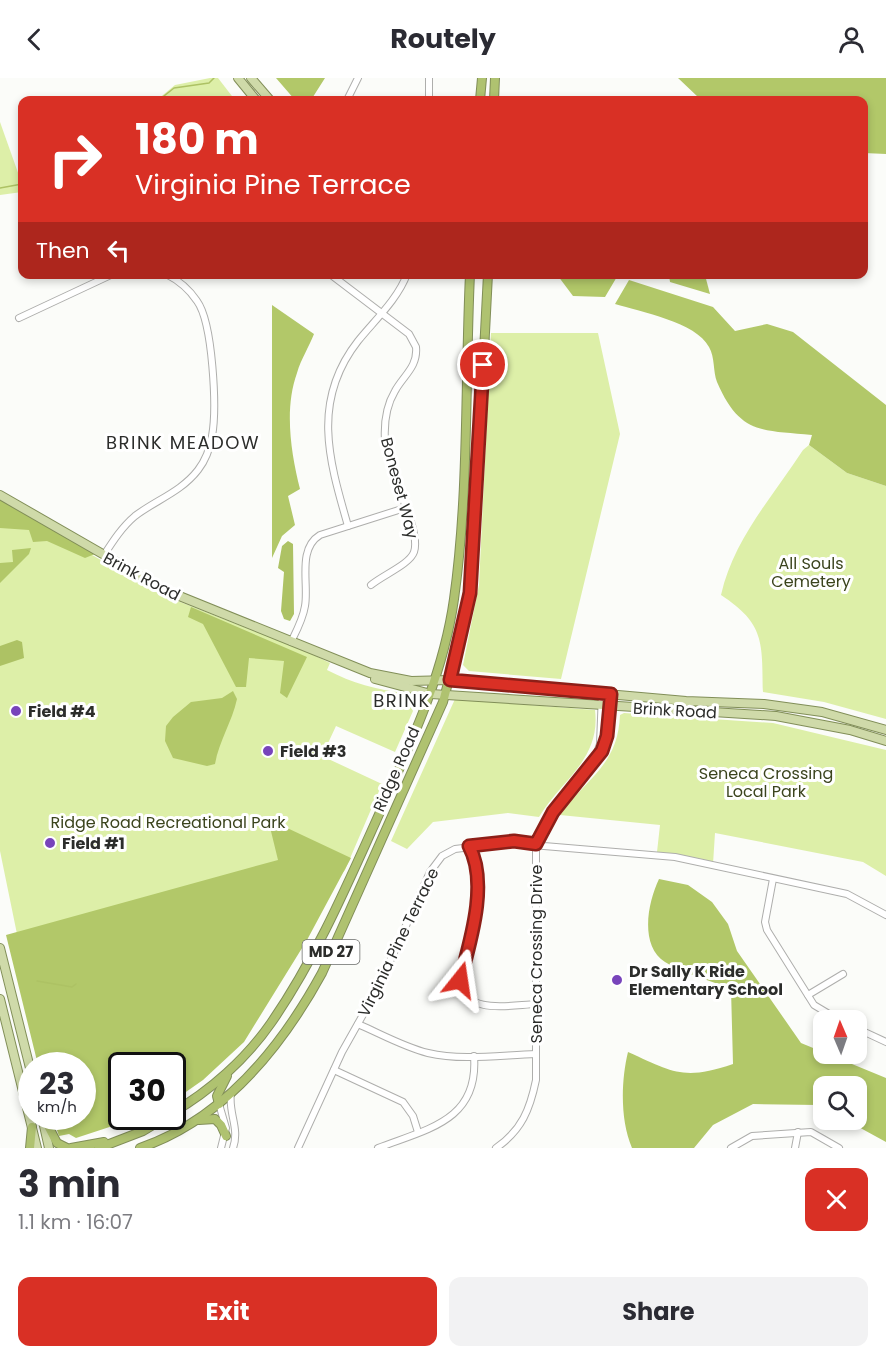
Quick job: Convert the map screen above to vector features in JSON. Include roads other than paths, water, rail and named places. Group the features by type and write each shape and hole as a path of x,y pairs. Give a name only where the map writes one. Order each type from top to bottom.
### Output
{"highway":[{"path":"480,96 482,78"},
{"path":"494,96 495,78"},
{"name":"Ridge Road","path":"186,1102 234,1066 270,1025 302,974 343,894 436,680 454,600 462,495 470,279"},
{"name":"Ridge Road","path":"140,1148 173,1134 219,1104 280,1042 300,1014 322,973 446,694 470,593 488,279"},
{"path":"219,1104 217,1096 219,1088 234,1066"},
{"path":"193,1122 207,1118 215,1119 226,1136"},
{"path":"30,1148 32,1130"},
{"path":"50,1130 57,1143 69,1148 125,1138"},
{"path":"99,1148 141,1130"}],"main road":[{"path":"238,78 253,96"},
{"path":"251,78 267,96"},
{"name":"Brink Road","path":"0,495 166,591 370,673 411,681 450,680 794,708 822,712 886,730"},
{"name":"Brink Road","path":"291,642 372,678 431,694 606,707 776,716 850,730 886,741"},
{"path":"0,948 26,1052"},
{"path":"0,998 18,1071"},
{"path":"33,1130 37,1148"},
{"path":"45,1130 49,1148"}],"street":[{"path":"349,96 358,78"},
{"path":"429,78 429,96"},
{"path":"19,318 102,279"},
{"path":"104,555 115,537 133,518 187,483 202,462 212,436 214,417 209,334 197,301 183,285 174,279"},
{"name":"Boneset Way","path":"336,279 409,334 416,347 413,367 392,397 384,430 384,444 414,534 415,550 409,562 385,573 371,585"},
{"path":"348,526 328,454 330,403 342,366 404,279"},
{"path":"291,642 305,609 309,545 320,535 405,508"},
{"name":"Seneca Crossing Drive","path":"602,693 606,707"},
{"name":"Seneca Crossing Drive","path":"496,1148 520,1127 527,1113 536,1080 536,844 553,812 593,764 611,694"},
{"name":"Virginia Pine Terrace","path":"298,1148 334,1070 378,988 434,866 449,852 469,846 514,841 675,857 847,894 886,915"},
{"path":"469,846 476,859 476,916 460,980 461,988 467,999 478,1004 536,1004"},
{"path":"773,879 765,922 767,930 814,1005 822,1010"},
{"path":"808,995 843,974"},
{"path":"0,998 11,994"},
{"path":"358,1024 421,1051 474,1056 536,1054"},
{"path":"867,1033 886,1042"},
{"path":"378,1148 447,1120 467,1100 475,1075 474,1056"},
{"path":"334,1070 403,1102 413,1116 418,1132"},
{"path":"231,1093 230,1104 237,1136 233,1148"},
{"path":"219,1104 225,1121 226,1136 221,1148"},
{"path":"731,1148 752,1136 798,1132 811,1132 839,1148"},
{"path":"795,1148 798,1132"}],"waterway":[{"path":"164,96 174,88 209,83 214,78"},
{"path":"0,188 18,185"},
{"path":"37,981 72,987 76,984"}],"place":[{"name":"Field #4","path":"16,711"},
{"name":"Field #3","path":"268,751"},
{"name":"Field #1","path":"50,843"},
{"name":"Dr Sally K Ride Elementary School","path":"617,980"}],"district":[{"name":"BRINK MEADOW","path":"183,443"},
{"name":"BRINK","path":"402,701"}],"park label":[{"name":"All Souls Cemetery","path":"811,572"},
{"name":"Seneca Crossing Local Park","path":"766,782"},
{"name":"Ridge Road Recreational Park","path":"168,822"}]}
